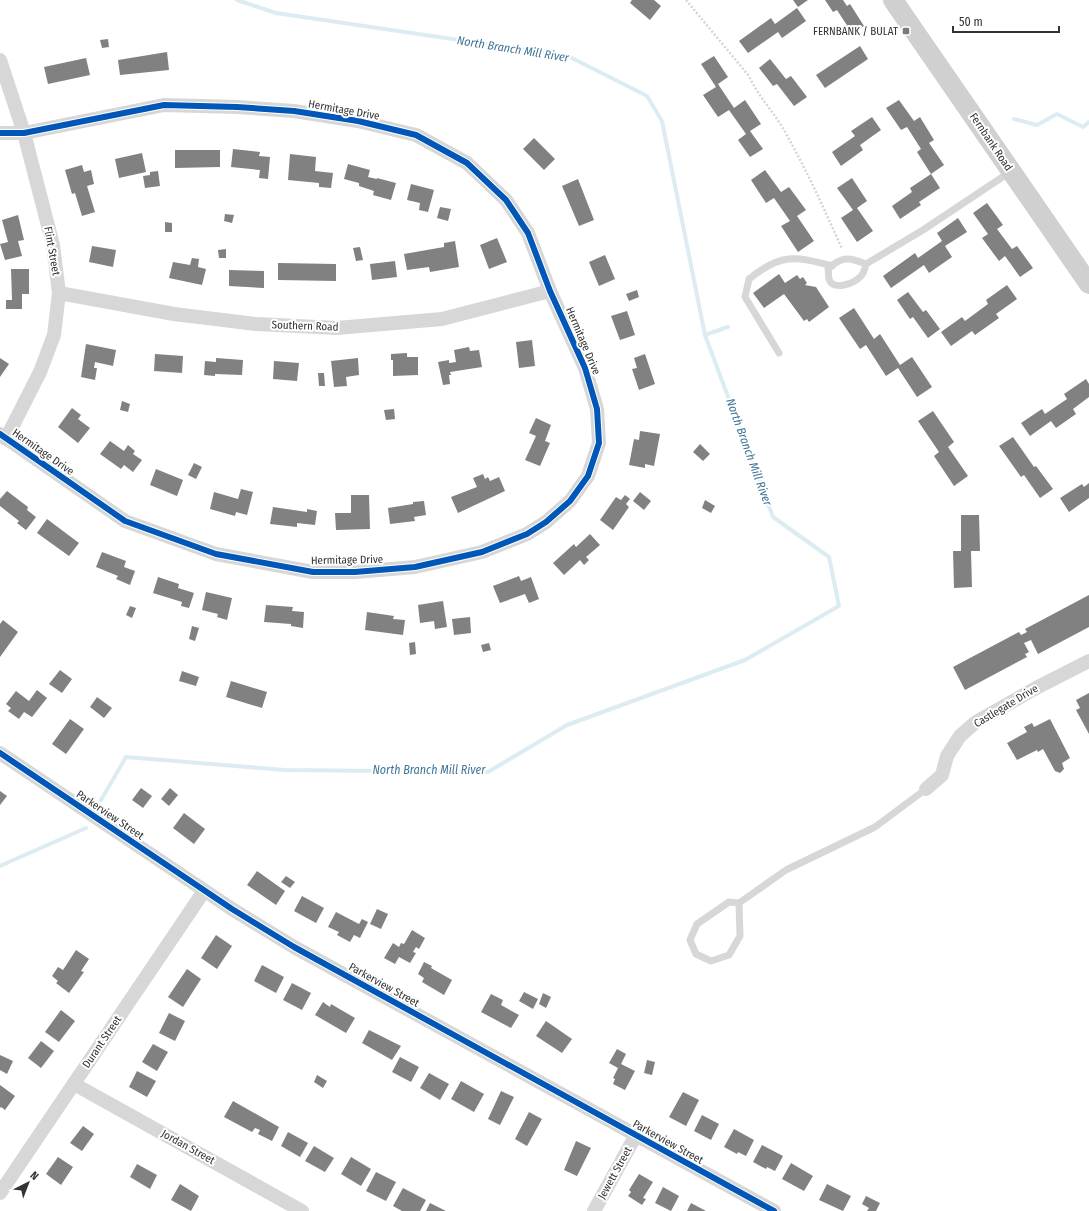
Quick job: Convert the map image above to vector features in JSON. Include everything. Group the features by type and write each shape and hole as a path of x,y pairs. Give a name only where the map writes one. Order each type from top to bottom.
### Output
{"main road":[{"name":"Fernbank Road","path":"893,0 1089,284"}],"street":[{"name":"Flint Street","path":"0,60 24,133 53,245 59,293 54,335 40,372 3,437"},
{"name":"Hermitage Drive","path":"0,133 24,133 164,105 237,107 294,111 358,121 416,135 467,164 506,200 528,233 550,291 585,368 597,409 599,443 588,476 570,501 546,522 527,534 482,552 415,567 355,572 313,572 216,554 125,521 3,437"},
{"name":"Southern Road","path":"59,293 174,314 256,324 337,328 442,319 550,291"},
{"name":"Castlegate Drive","path":"926,789 942,775 948,756 960,736 976,722 1036,688 1089,661"},
{"name":"Parkerview Street","path":"0,753 204,891 294,947 774,1211"},
{"name":"Durant Street","path":"0,1193 204,891"},
{"name":"Jordan Street","path":"74,1084 302,1211"},
{"name":"Jewett Street","path":"594,1211 636,1136"}],"lane":[{"path":"866,264 846,258 836,261 828,269 829,280 833,284 841,286 852,284 862,275 866,264 923,230 1011,172"},
{"path":"779,353 746,300 746,287 749,278 774,262 793,257 832,266"},
{"path":"738,903 740,936 729,955 711,961 696,954 690,940 697,924 729,902 738,903 786,870 875,827 926,789"}],"path":[{"path":"686,0 749,76 754,88 781,126 819,195 846,258"}],"building":[{"path":"632,0 654,0 661,6 650,20 630,3"},
{"path":"793,0 808,0 798,7"},
{"path":"825,0 843,0 847,6 850,4 864,26 852,33 837,10 833,12"},
{"path":"797,8 806,21 782,38 778,32 748,53 739,41 771,18 775,24"},
{"path":"108,39 109,47 102,48 100,40"},
{"path":"860,46 868,59 825,88 816,75"},
{"path":"167,52 169,70 120,75 118,60"},
{"path":"714,56 728,77 718,84 734,108 745,100 761,124 750,131 763,149 750,157 738,140 746,134 729,110 718,117 703,95 716,87 701,64"},
{"path":"86,58 90,75 48,84 44,67"},
{"path":"770,59 786,79 791,76 807,97 794,106 777,84 773,86 759,68"},
{"path":"899,100 914,121 920,117 934,140 929,143 944,165 931,174 917,152 921,149 907,127 901,130 886,108"},
{"path":"872,117 881,130 860,145 863,150 841,166 832,152 855,136 851,131"},
{"path":"534,138 555,159 544,170 523,149"},
{"path":"233,149 260,152 259,156 270,157 268,179 259,178 260,170 231,167"},
{"path":"175,150 220,150 220,167 175,168"},
{"path":"142,153 146,172 119,178 115,159"},
{"path":"290,154 316,157 315,171 333,173 331,188 319,187 319,183 288,180"},
{"path":"348,164 370,170 368,177 396,183 391,200 373,195 374,191 359,186 359,183 344,179"},
{"path":"82,165 84,172 91,170 94,184 87,186 95,212 82,216 75,193 72,194 65,170"},
{"path":"765,170 781,192 789,187 806,210 797,216 814,241 798,252 781,226 790,221 774,198 766,203 751,180"},
{"path":"158,171 160,186 145,188 143,176 150,175 150,172"},
{"path":"931,174 940,188 919,202 921,205 900,219 892,206 912,192 910,188"},
{"path":"852,178 867,201 857,208 873,231 857,242 841,218 853,210 837,188"},
{"path":"578,179 594,220 579,226 562,186"},
{"path":"411,184 434,190 428,212 419,210 420,203 407,200"},
{"path":"987,203 1003,225 997,229 1012,249 1017,246 1033,268 1020,277 1005,256 999,261 982,238 988,234 973,213"},
{"path":"440,207 451,209 448,221 437,218"},
{"path":"225,214 234,215 232,223 224,221"},
{"path":"18,215 24,240 18,241 22,256 5,260 0,244 8,242 2,220"},
{"path":"958,218 967,232 945,246 952,257 929,273 924,265 891,288 883,276 915,253 918,258 942,241 937,233"},
{"path":"165,222 172,223 172,232 165,232"},
{"path":"497,238 507,262 489,269 480,245"},
{"path":"455,241 459,267 430,272 429,267 407,270 404,254 444,247 444,243"},
{"path":"92,246 116,250 113,267 89,262"},
{"path":"360,247 363,260 356,261 353,248"},
{"path":"226,249 226,258 219,258 218,250"},
{"path":"605,255 615,279 599,286 589,262"},
{"path":"192,258 199,259 198,267 206,269 202,285 169,278 173,262 190,265"},
{"path":"395,261 397,277 372,280 370,264"},
{"path":"278,263 336,264 336,281 278,280"},
{"path":"11,269 29,269 29,294 22,294 22,309 6,309 6,300 12,300"},
{"path":"229,270 264,271 264,288 229,286"},
{"path":"779,274 785,283 797,275 800,279 803,277 807,283 805,285 816,287 829,307 809,322 807,319 804,321 784,294 764,308 753,293"},
{"path":"1007,285 1017,299 996,314 999,318 975,335 972,331 951,346 941,332 962,317 965,321 988,304 986,300"},
{"path":"637,290 639,297 629,301 626,294"},
{"path":"908,292 923,312 926,310 940,329 928,338 913,317 910,319 897,300"},
{"path":"854,308 874,339 880,334 900,365 912,357 932,387 917,397 898,368 886,376 866,345 860,349 839,318"},
{"path":"627,311 635,335 620,340 611,316"},
{"path":"532,340 535,366 519,368 516,342"},
{"path":"86,344 116,350 113,366 95,362 94,368 97,368 95,380 81,377"},
{"path":"469,347 470,351 479,350 482,367 450,372 450,384 443,385 438,362 449,360 449,363 456,362 454,350"},
{"path":"407,353 407,357 418,357 418,375 393,376 393,360 391,360 391,354"},
{"path":"155,354 183,356 182,373 154,371"},
{"path":"645,354 655,384 639,390 632,369 637,368 634,358"},
{"path":"0,358 9,364 0,377"},
{"path":"216,358 243,360 242,375 204,375 205,361 216,362"},
{"path":"358,358 359,375 346,377 347,386 334,387 331,361"},
{"path":"274,361 299,363 297,381 273,379"},
{"path":"318,373 324,373 325,386 319,386"},
{"path":"1086,379 1089,384 1089,397 1073,409 1076,414 1056,428 1051,421 1030,436 1021,423 1042,409 1045,414 1067,399 1064,394"},
{"path":"122,401 130,404 128,412 120,410"},
{"path":"72,408 81,415 78,419 90,428 78,443 58,427"},
{"path":"394,409 395,419 386,420 384,410"},
{"path":"933,411 954,442 948,447 968,476 954,486 934,456 939,452 918,421"},
{"path":"536,418 551,425 545,441 550,443 540,466 525,460 536,436 529,433"},
{"path":"640,431 660,434 654,466 645,464 645,468 629,465 634,439 639,440"},
{"path":"1013,437 1034,467 1036,466 1053,489 1040,498 1024,475 1021,477 999,446"},
{"path":"110,441 124,451 128,445 135,451 133,454 142,460 133,472 124,465 121,469 100,454"},
{"path":"700,444 710,454 703,461 693,452"},
{"path":"194,463 202,467 196,479 188,475"},
{"path":"156,469 183,480 177,496 150,485"},
{"path":"483,474 485,479 488,477 490,481 499,477 505,491 458,513 451,497 477,487 473,478"},
{"path":"1089,483 1089,498 1069,512 1060,498 1082,484 1084,487"},
{"path":"241,489 253,492 247,515 236,512 235,516 210,509 214,492 238,499"},
{"path":"7,491 28,507 27,510 36,517 26,530 17,523 19,521 0,506 0,499"},
{"path":"640,492 651,501 644,510 633,501"},
{"path":"351,495 369,495 370,529 336,530 335,513 351,513"},
{"path":"625,495 630,499 626,504 629,507 613,530 600,520 616,497 621,500"},
{"path":"705,500 715,506 711,513 702,508"},
{"path":"424,501 426,515 414,517 415,521 390,524 388,508"},
{"path":"273,507 307,512 307,509 317,511 315,525 297,523 297,527 270,524"},
{"path":"961,515 979,515 980,551 971,551 972,587 954,588 953,551 961,551"},
{"path":"47,519 79,543 69,556 37,533"},
{"path":"590,534 600,545 586,557 589,560 584,565 580,560 564,575 553,563 574,544 576,547"},
{"path":"102,552 126,561 124,567 135,571 130,585 116,579 118,576 96,567"},
{"path":"519,576 521,581 531,577 539,599 529,603 525,594 500,603 493,586"},
{"path":"158,577 179,584 178,588 194,593 189,608 181,606 182,602 153,593"},
{"path":"206,592 232,598 227,620 217,617 218,614 202,610"},
{"path":"1089,595 1089,627 1038,654 1031,640 1024,643 1029,652 1025,654 1027,657 965,690 953,667 1019,632 1021,635 1027,632 1025,629"},
{"path":"443,601 447,627 435,629 434,621 420,623 418,605"},
{"path":"266,605 293,607 292,611 304,612 303,628 291,626 291,624 264,622"},
{"path":"130,606 136,608 132,618 126,615"},
{"path":"367,612 394,616 393,619 405,620 403,635 365,630"},
{"path":"470,617 471,633 454,635 452,619"},
{"path":"3,620 18,632 0,657 0,624"},
{"path":"192,626 199,628 195,641 189,639"},
{"path":"415,642 416,654 410,655 409,643"},
{"path":"489,643 491,650 483,652 481,645"},
{"path":"60,670 72,679 62,693 49,684"},
{"path":"182,671 199,677 196,686 179,681"},
{"path":"231,681 267,692 262,708 226,697"},
{"path":"37,690 47,698 32,717 24,712 19,719 8,711 11,708 6,704 16,691 29,701"},
{"path":"1089,693 1089,734 1076,710 1080,708 1076,700"},
{"path":"97,697 112,708 104,718 90,707"},
{"path":"70,719 84,729 66,754 52,744"},
{"path":"1050,719 1070,758 1062,763 1064,769 1060,773 1055,771 1043,749 1038,752 1037,750 1017,760 1007,743 1027,732 1024,727 1032,723 1034,727"},
{"path":"141,788 152,796 143,808 132,800"},
{"path":"170,788 178,795 169,806 161,799"},
{"path":"0,791 7,796 0,805"},
{"path":"184,813 205,829 194,844 173,828"},
{"path":"257,871 285,891 276,905 247,885"},
{"path":"286,876 295,882 290,888 281,882"},
{"path":"302,896 324,908 316,923 294,911"},
{"path":"377,909 388,914 381,929 370,924"},
{"path":"336,912 359,924 362,919 368,922 360,938 354,935 350,942 337,935 339,932 328,927"},
{"path":"412,930 425,938 419,949 416,947 413,952 416,953 410,963 399,957 395,964 384,958 393,943 399,947 401,943 404,944"},
{"path":"216,935 232,946 217,969 201,958"},
{"path":"76,950 89,959 81,971 84,972 69,993 56,983 58,981 52,976 58,967 63,970"},
{"path":"424,962 432,966 431,968 452,980 444,995 422,982 424,978 418,974"},
{"path":"262,965 284,977 276,993 254,981"},
{"path":"187,969 201,979 183,1007 168,997"},
{"path":"292,983 311,993 302,1010 283,1000"},
{"path":"524,992 538,999 533,1009 519,1001"},
{"path":"543,993 551,997 546,1008 539,1004"},
{"path":"491,994 503,1000 501,1005 519,1015 511,1028 481,1012"},
{"path":"323,1002 330,1007 331,1004 355,1018 346,1033 315,1015"},
{"path":"61,1010 75,1021 59,1042 45,1032"},
{"path":"169,1013 185,1021 175,1041 159,1033"},
{"path":"546,1021 572,1039 562,1053 536,1036"},
{"path":"369,1030 401,1046 392,1060 362,1043"},
{"path":"41,1041 54,1051 41,1068 28,1058"},
{"path":"153,1044 168,1052 157,1071 142,1062"},
{"path":"617,1049 626,1054 621,1064 635,1071 625,1090 613,1084 615,1079 613,1078 618,1068 609,1063"},
{"path":"0,1055 13,1061 7,1074 0,1070"},
{"path":"400,1057 419,1067 411,1082 392,1072"},
{"path":"647,1060 655,1062 652,1075 644,1073"},
{"path":"137,1071 156,1081 147,1097 129,1087"},
{"path":"429,1073 449,1084 440,1100 420,1088"},
{"path":"317,1075 327,1081 323,1088 314,1082"},
{"path":"461,1081 484,1094 474,1112 451,1099"},
{"path":"0,1085 15,1096 5,1110 1,1107 0,1108"},
{"path":"501,1091 514,1097 500,1125 488,1119"},
{"path":"683,1092 699,1100 686,1126 669,1117"},
{"path":"233,1101 279,1127 272,1141 258,1134 260,1130 255,1128 252,1132 224,1117"},
{"path":"529,1112 542,1119 527,1146 515,1139"},
{"path":"702,1115 719,1124 711,1140 694,1131"},
{"path":"83,1126 94,1134 82,1151 70,1143"},
{"path":"734,1129 754,1140 746,1156 738,1152 737,1154 724,1147"},
{"path":"288,1132 308,1143 300,1157 281,1146"},
{"path":"576,1141 591,1148 577,1176 564,1170"},
{"path":"762,1145 783,1156 775,1171 767,1167 766,1169 753,1162"},
{"path":"314,1146 334,1158 325,1172 305,1161"},
{"path":"58,1157 73,1167 61,1185 46,1174"},
{"path":"351,1157 371,1169 361,1186 341,1174"},
{"path":"791,1163 813,1176 804,1191 782,1179"},
{"path":"137,1164 157,1175 150,1189 130,1177"},
{"path":"376,1172 396,1182 386,1201 366,1191"},
{"path":"639,1174 653,1182 643,1198 646,1199 642,1205 628,1196 631,1192 629,1190"},
{"path":"180,1184 199,1196 191,1211 171,1200"},
{"path":"827,1184 851,1196 843,1211 819,1200"},
{"path":"663,1187 679,1196 671,1211 655,1203"},
{"path":"403,1188 426,1200 420,1211 402,1211 393,1206"},
{"path":"866,1196 880,1203 876,1211 867,1211 869,1208 862,1204"},
{"path":"430,1203 446,1211 426,1211"},
{"path":"691,1203 706,1211 687,1211"}],"waterway":[{"name":"North Branch Mill River","path":"101,800 126,757 285,770 488,772 567,725 745,660 839,606 829,557 773,517 705,335 662,121 647,96 568,56 276,13 237,0"},
{"path":"1014,119 1037,125 1057,114 1083,127 1089,122"},
{"path":"705,335 728,327"},
{"name":"North Branch Mill River","path":"0,866 86,828"}],"cycle path":[{"path":"0,133 24,133 164,105 237,107 294,111 358,121 416,135 467,163 506,200 528,233 550,291 585,368 597,409 599,443 588,476 570,501 546,522 527,534 482,552 415,567 355,572 313,572 216,554 125,521 0,434"},
{"path":"0,753 232,909 294,947 774,1211"}],"place":[{"name":"FERNBANK / BULAT","path":"906,31"}]}
